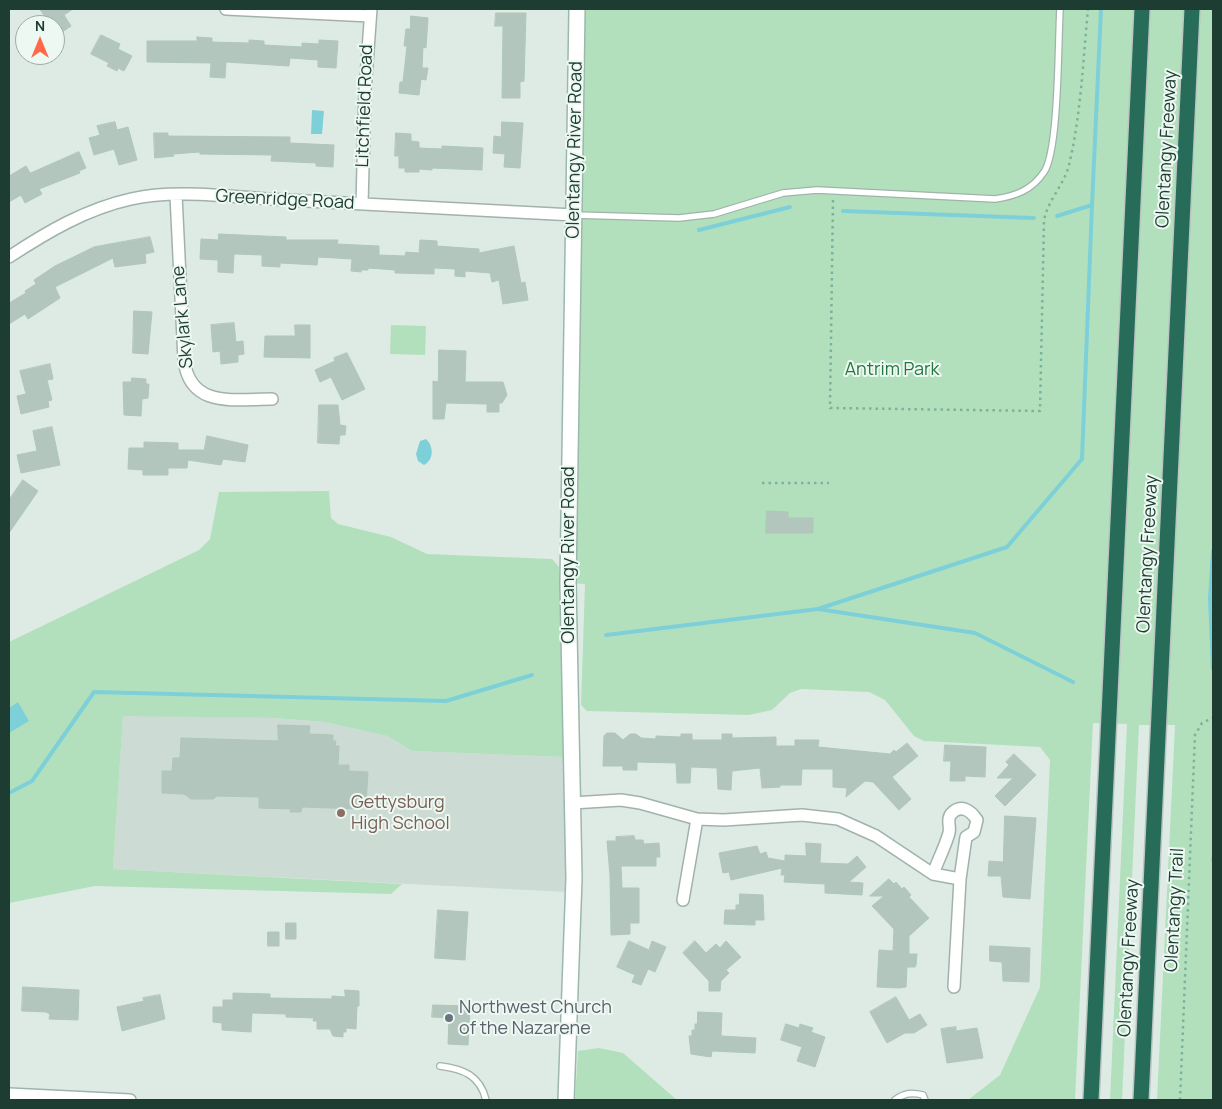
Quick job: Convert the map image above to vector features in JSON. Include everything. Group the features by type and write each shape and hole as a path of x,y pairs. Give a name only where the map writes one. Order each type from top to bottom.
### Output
{"highway":[{"name":"Olentangy Freeway","path":"1092,1100 1142,9"},
{"name":"Olentangy Freeway","path":"1141,1100 1192,9"}],"main road":[{"name":"Olentangy River Road","path":"566,1100 574,878 568,574 576,9"}],"street":[{"path":"226,9 370,12"},
{"name":"Litchfield Road","path":"362,204 365,91 370,12"},
{"name":"Greenridge Road","path":"9,257 54,229 88,212 133,198 176,195 574,215"},
{"name":"Skylark Lane","path":"176,195 184,360 189,379 203,394 214,398 272,399"},
{"path":"572,803 621,800 640,803 697,819 724,820 802,815 838,819 876,836 933,874 960,879"},
{"path":"933,874 950,830 948,821 952,814 959,809 966,809 972,812 977,820 974,832 966,837 960,879 954,987"},
{"path":"683,900 697,819"},
{"path":"9,1094 130,1100"}],"lane":[{"path":"574,215 679,218 714,214 783,193 833,191 996,199 1010,197 1034,185 1044,172 1052,148 1060,9"},
{"path":"440,1066 462,1069 477,1081 486,1100"},
{"path":"894,1100 905,1094 915,1093 923,1095 925,1100"}],"path":[{"path":"833,191 830,408 1040,411 1044,220 1046,206 1068,168 1075,140 1088,9"},
{"path":"762,483 829,484"},
{"name":"Olentangy Trail","path":"1180,1100 1195,735 1202,723 1213,718"}],"shaded area":[{"name":"Gettysburg High School","path":"123,715 273,718 325,722 387,736 412,751 564,757 568,892 113,869"}],"green space":[{"name":"Antrim Park","path":"576,9 1213,9 1213,1100 1157,1100 1175,725 1139,725 1122,1100 1110,1100 1127,724 1093,723 1075,1100 968,1100 1000,1075 1040,987 1050,760 1040,747 924,741 914,736 885,700 869,692 801,689 790,693 772,710 749,715 587,711 581,705 585,584 568,583"},
{"path":"391,325 426,326 425,355 390,354"},
{"path":"329,491 331,518 338,524 391,537 427,554 552,559 559,567 564,757 412,751 387,736 325,722 273,718 123,716 113,869 402,884 391,894 95,886 9,903 9,642 199,550 210,539 219,492"},
{"path":"599,1048 623,1053 677,1100 575,1100 578,1051"}],"water":[{"path":"312,110 324,111 322,134 311,134"},
{"path":"426,439 432,449 432,453 430,460 424,465 418,461 416,454 420,441"},
{"path":"18,702 29,721 9,733 9,708"}],"building":[{"path":"40,9 73,9 64,15 44,15"},
{"path":"496,13 526,13 524,81 520,82 520,98 502,98 503,26 495,26"},
{"path":"411,16 428,18 426,48 423,47 422,68 428,68 426,80 421,79 419,95 399,93 400,82 403,82 407,46 404,46 406,29 410,29"},
{"path":"65,17 71,26 65,30"},
{"path":"101,35 120,44 118,49 132,56 124,71 118,68 117,71 107,66 109,63 91,54"},
{"path":"197,37 212,38 212,42 249,43 249,40 264,41 264,45 302,47 302,43 319,44 319,40 338,41 336,68 318,67 318,60 290,58 289,66 226,62 225,78 210,77 211,63 147,62 147,41 197,41"},
{"path":"115,122 117,130 128,127 137,160 119,165 114,149 94,155 89,138 100,135 97,126"},
{"path":"502,122 523,123 520,168 504,167 505,154 493,153 494,136 501,137"},
{"path":"154,133 168,133 168,136 290,137 290,143 334,145 333,167 316,166 316,163 271,161 272,155 200,154 200,152 173,154 174,156 155,158"},
{"path":"396,133 411,134 411,141 419,142 419,148 442,149 442,146 483,148 482,170 432,168 432,170 419,169 419,172 405,172 405,168 399,168 399,156 395,156"},
{"path":"79,152 86,168 79,171 80,173 39,189 42,194 25,203 21,195 9,202 9,176 26,166 30,173"},
{"path":"219,234 286,237 286,240 338,240 337,244 379,246 379,255 405,256 406,252 419,253 420,240 437,241 437,246 479,249 479,253 514,246 521,283 525,282 528,300 503,304 499,280 492,282 490,273 465,271 465,277 455,276 455,269 434,268 434,274 395,273 395,270 368,268 368,270 361,270 361,272 351,271 352,259 318,257 317,265 280,263 280,267 262,266 262,255 234,254 233,273 218,272 218,260 200,259 201,239 218,240"},
{"path":"150,237 154,252 145,254 146,263 115,267 113,258 55,287 60,298 28,319 25,314 9,324 9,303 26,293 25,291 36,284 34,280 55,266 94,247"},
{"path":"134,311 152,312 148,354 133,353"},
{"path":"234,323 236,342 243,341 244,354 238,355 238,362 221,364 220,351 213,352 211,325"},
{"path":"295,325 310,325 310,358 264,357 265,336 295,336"},
{"path":"439,350 466,351 465,382 503,382 507,395 502,403 499,403 499,412 487,412 487,404 446,403 444,419 433,419 433,381 438,382"},
{"path":"347,353 365,389 342,400 331,377 320,382 315,370 335,361 334,358"},
{"path":"50,364 53,379 47,380 52,400 48,401 49,407 21,414 17,396 26,394 20,371"},
{"path":"132,378 146,379 146,384 149,384 148,398 142,399 141,416 124,415 123,382 131,382"},
{"path":"319,405 338,405 340,425 346,426 345,435 340,435 339,444 318,443"},
{"path":"52,427 60,465 21,473 17,455 37,451 33,431"},
{"path":"207,436 248,445 245,462 223,459 221,465 188,460 187,468 168,468 168,475 143,475 143,470 128,469 129,448 144,448 144,442 178,443 178,450 204,450"},
{"path":"23,480 38,491 9,533 9,500"},
{"path":"767,511 788,512 788,518 813,518 813,533 766,533"},
{"name":"Gettysburg High School","path":"278,725 310,726 309,734 333,735 333,741 336,741 335,746 339,746 338,765 349,765 349,771 368,772 366,804 361,809 302,807 301,812 290,812 291,809 259,808 259,797 217,796 213,799 191,799 184,794 162,793 162,771 172,771 173,758 180,758 181,738 278,741"},
{"path":"607,733 615,733 623,740 630,734 636,734 641,738 656,739 656,736 681,737 681,734 692,734 692,740 722,740 722,734 732,734 732,738 776,737 776,746 795,746 795,740 819,740 818,747 890,754 894,750 896,752 907,743 918,756 892,777 911,799 899,810 873,782 865,781 846,797 847,788 833,787 833,769 802,769 801,785 780,785 780,787 762,788 760,768 732,771 731,790 718,789 717,768 691,767 690,783 677,783 676,763 637,762 637,770 623,770 623,766 603,766 604,736"},
{"path":"945,745 986,747 985,777 965,776 965,781 950,781 951,761 944,761"},
{"path":"1014,754 1036,775 1005,806 995,796 1013,778 997,778 1009,765 1006,762"},
{"path":"1005,816 1036,818 1030,899 1003,897 1001,876 988,876 989,861 1003,862"},
{"path":"634,836 635,840 643,840 644,844 659,843 660,857 656,857 656,866 621,866 622,888 639,888 639,923 630,923 630,934 611,935 610,875 607,841 616,841 616,837"},
{"path":"806,843 821,844 820,863 848,864 857,856 866,867 849,882 863,883 862,895 825,893 825,884 784,882 785,875 781,875 782,868 731,880 729,872 723,873 719,853 757,846 760,854 766,852 768,858 785,861 785,855 806,856"},
{"path":"889,879 894,884 896,882 902,889 904,887 911,895 909,897 929,918 909,936 909,954 917,954 916,965 915,967 907,967 906,987 899,988 877,987 879,950 893,951 894,929 872,906 884,896 870,896"},
{"path":"740,894 763,895 764,920 755,920 755,925 724,924 725,910 736,910 736,905 739,905"},
{"path":"438,910 468,912 465,960 435,958"},
{"path":"286,923 296,923 296,939 286,939"},
{"path":"268,932 279,932 279,946 268,946"},
{"path":"629,941 649,950 652,941 666,947 655,972 648,969 641,985 632,982 635,975 617,967"},
{"path":"695,941 706,953 716,944 720,948 726,941 741,957 726,970 729,973 721,981 720,991 709,991 709,981 683,953"},
{"path":"990,946 1030,948 1029,982 1003,981 1002,962 990,961"},
{"path":"23,987 79,990 78,1020 49,1019 50,1014 46,1012 22,1011"},
{"path":"345,990 359,991 359,1006 357,1006 356,1029 346,1028 346,1032 343,1032 343,1037 333,1036 330,1029 317,1029 317,1021 313,1021 314,1018 286,1017 286,1014 252,1013 251,1032 222,1030 222,1023 213,1022 213,1007 223,1007 223,1000 233,1000 233,993 270,994 270,998 332,999 332,996 345,997"},
{"path":"160,995 165,1019 122,1031 117,1007 144,1001 143,998"},
{"path":"896,997 909,1020 920,1014 927,1025 914,1033 905,1033 887,1043 870,1012"},
{"name":"Northwest Church of the Nazarene","path":"433,1005 470,1006 468,1045 448,1044 449,1018 432,1017"},
{"path":"698,1012 722,1013 721,1036 756,1038 755,1053 712,1051 711,1057 691,1054 689,1036 692,1036 692,1030 695,1030"},
{"path":"786,1024 799,1028 800,1024 813,1028 811,1032 825,1037 815,1067 797,1061 802,1047 781,1040"},
{"path":"956,1027 956,1031 977,1028 983,1058 947,1063 941,1029"}],"waterway":[{"path":"1057,216 1092,205 1101,9"},
{"path":"818,609 1007,547 1082,459 1092,205"},
{"path":"699,230 790,207"},
{"path":"843,211 1034,218"},
{"path":"1213,551 1210,599 1213,669"},
{"path":"606,635 818,609 975,633 1073,682"},
{"path":"9,793 32,781 94,692 446,701 532,675"}],"place":[{"name":"Gettysburg High School","path":"341,813"},
{"name":"Northwest Church of the Nazarene","path":"449,1018"}]}
